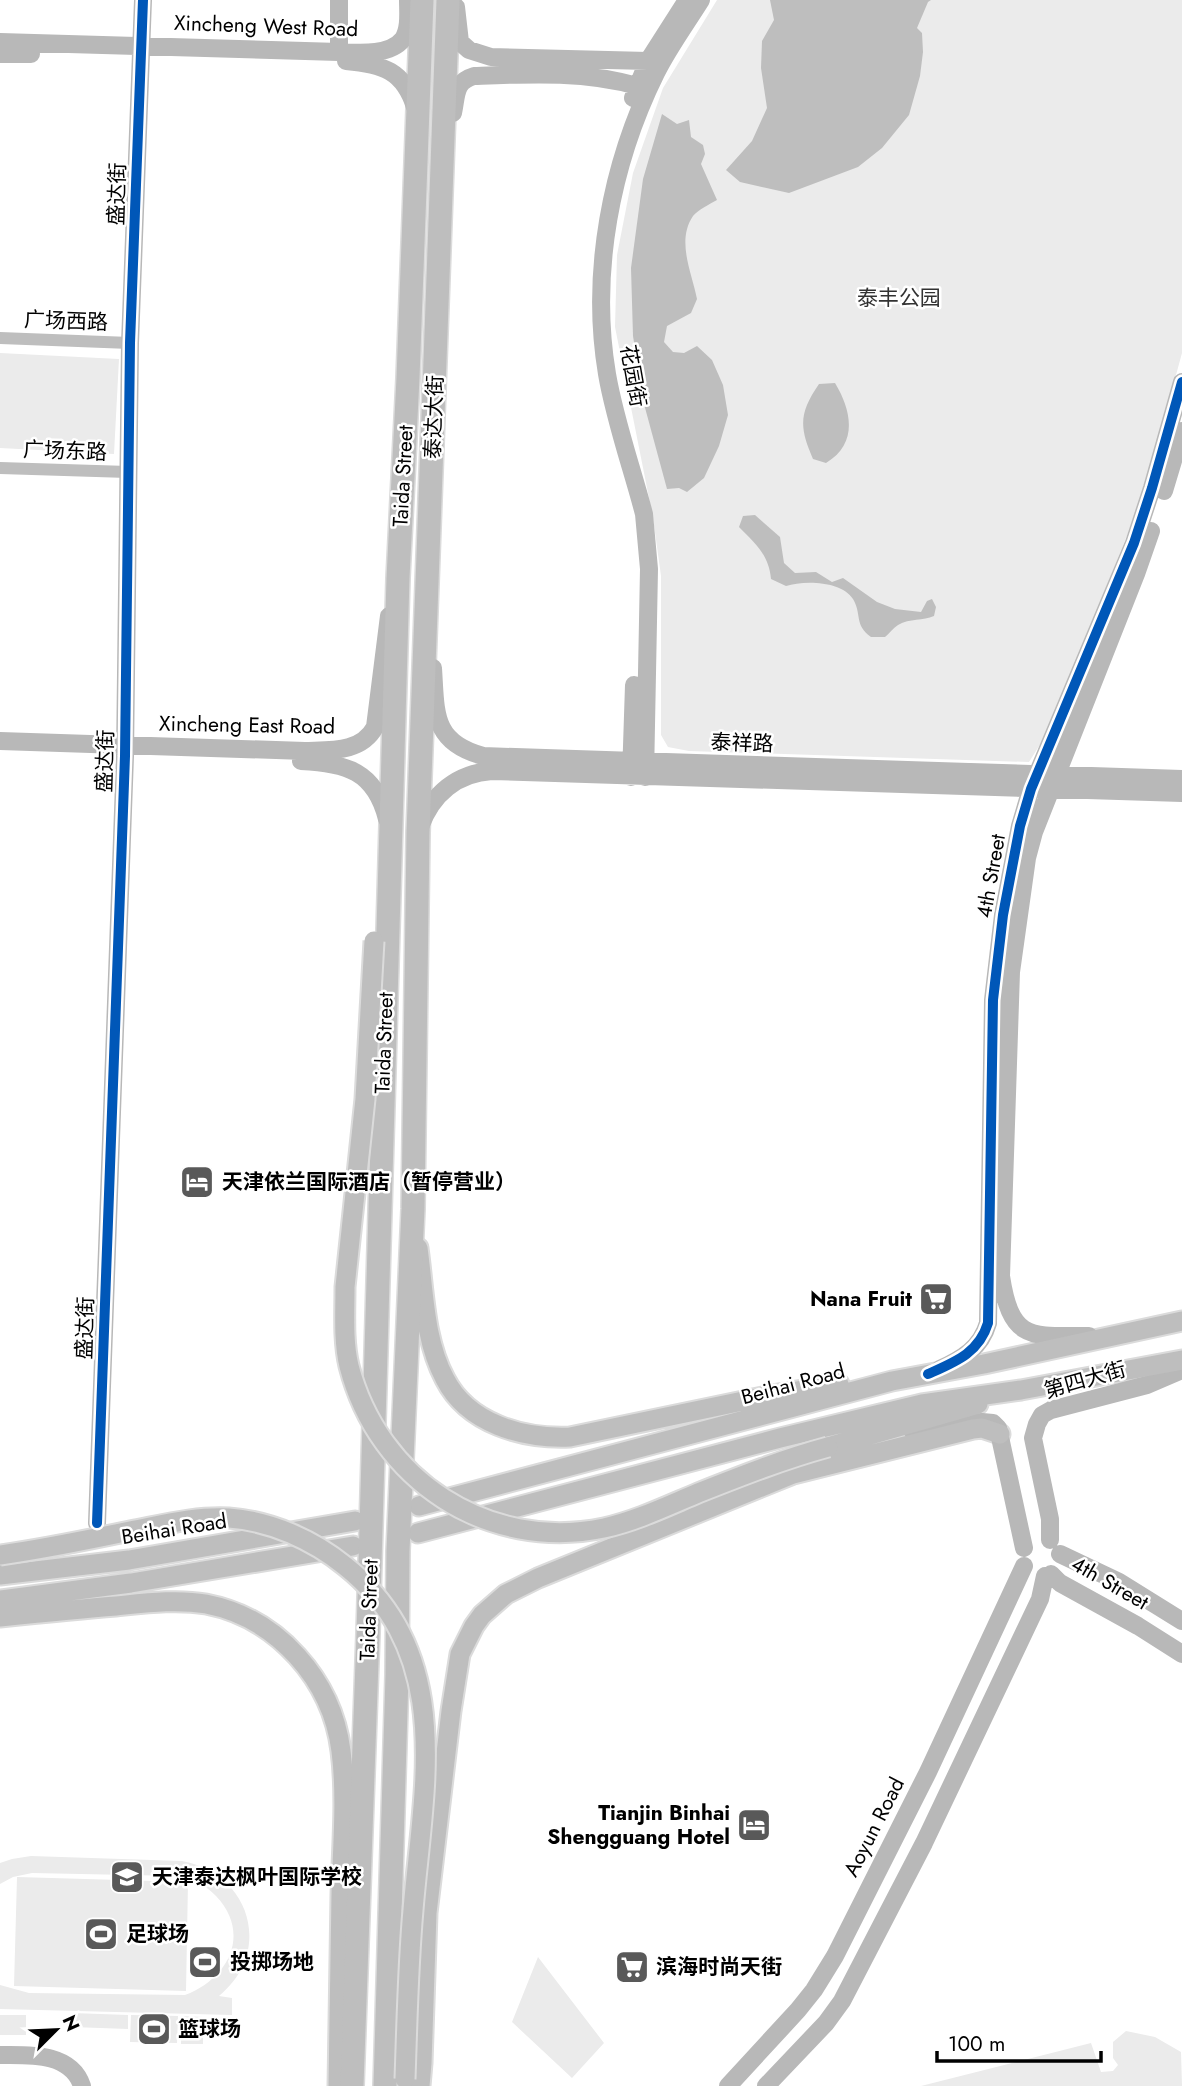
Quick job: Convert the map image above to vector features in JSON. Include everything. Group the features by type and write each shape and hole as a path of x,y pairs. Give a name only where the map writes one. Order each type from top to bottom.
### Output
{"highway":[{"name":"Taida Street","path":"352,2086 368,1633 398,578 422,0"},
{"name":"泰达大街","path":"418,833 448,0"},
{"name":"Taida Street","path":"403,2084 397,1675 398,1551 413,1209 418,833"}],"main road":[{"path":"388,891 374,941 365,1099 345,1287 345,1327 348,1363 367,1416 392,1454 425,1487 465,1511 505,1526 552,1533 586,1531 616,1525 772,1464 953,1413 1021,1390"},
{"path":"413,1209 429,1324 438,1362 446,1381 480,1416 507,1430 538,1437 570,1437 772,1395 844,1383 892,1381"},
{"name":"Beihai Road","path":"419,1506 892,1381 1182,1321"},
{"path":"418,1533 780,1438 922,1404 1021,1390 1182,1360"},
{"path":"403,2084 422,2063 427,1913 451,1711 460,1654 482,1615 506,1594 538,1578 793,1474 972,1429 982,1428 1000,1434"},
{"path":"0,1555 169,1523 229,1518 279,1530 315,1545 354,1572 383,1605 410,1654 420,1684 426,1730 425,1771 410,1940 403,2084"},
{"name":"Beihai Road","path":"0,1575 129,1560 355,1521"},
{"path":"0,1600 131,1583 353,1546"},
{"path":"0,1617 166,1601 209,1605 245,1618 272,1633 292,1650 315,1679 330,1710 341,1752 338,2086"}],"street":[{"name":"盛达街","path":"97,1523 125,751 130,343 143,0"},
{"path":"339,0 339,52"},
{"name":"Xincheng West Road","path":"0,54 141,50 377,51 392,47 403,38 408,24 408,0"},
{"path":"454,0 458,17 458,37 464,46 475,53 498,59 648,61"},
{"name":"花园街","path":"638,770 639,588 633,516 601,398 596,366 591,274 600,204 616,144 648,61 687,0"},
{"name":"花园街","path":"638,770 649,601 646,533 644,514 607,374 601,318 602,276 607,226 615,185 634,121 657,71 701,0"},
{"name":"Xincheng West Road","path":"0,42 371,65 386,68 400,77 410,90 417,113"},
{"path":"444,154 456,88 466,78 493,74 527,74 611,78 637,86"},
{"name":"广场西路","path":"0,338 130,343"},
{"name":"4th Street","path":"928,1374 969,1353 984,1337 988,1323 993,1000 1003,915 1020,826 1034,781 1134,543 1182,382"},
{"path":"1114,1336 1050,1337 1030,1333 1009,1314 1002,1276 1011,971 1027,858 1034,832 1136,574 1182,431"},
{"name":"广场东路","path":"0,468 128,472"},
{"name":"Xincheng East Road","path":"0,752 304,751 356,746 369,738 378,715 386,633 398,578"},
{"name":"泰祥路","path":"427,599 437,720 455,743 483,756 638,770"},
{"name":"Xincheng East Road","path":"0,741 339,764 372,785 383,804 390,831"},
{"name":"泰祥路","path":"418,833 429,806 438,795 455,782 478,772 638,770 1034,781 1182,793"},
{"name":"泰祥路","path":"1054,782 1182,779"},
{"name":"第四大街","path":"1048,1575 1059,1565 1033,1438 1042,1415 1051,1410 1147,1385 1182,1370"},
{"path":"766,2086 826,2023 855,1978 924,1843 1040,1599 1048,1575 1032,1574 1024,1557 1000,1434 993,1423 880,1433"},
{"path":"1024,1557 1028,1543 1039,1538 1055,1547"},
{"name":"4th Street","path":"1055,1547 1182,1621"},
{"name":"Aoyun Road","path":"728,2086 798,2010 835,1956 928,1772 1024,1557"},
{"name":"4th Street","path":"1048,1575 1182,1654"},
{"path":"0,2055 48,2057 70,2067 74,2081"},
{"path":"0,2067 48,2069 74,2081"}],"green space":[{"name":"泰丰公园","path":"717,0 1182,0 1182,353 1152,463 1128,533 1048,732 1029,762 689,751 668,747 661,735 661,576 653,518 615,327 617,255 633,173 663,88"},
{"path":"0,353 119,359 114,454 0,448"},
{"path":"31,1856 182,1861 205,1868 224,1881 238,1897 247,1916 249,1937 246,1958 236,1978 219,1996 232,1998 232,2015 0,2009 0,1985 29,1993 185,1995 200,1988 223,1967 233,1940 227,1911 216,1896 198,1883 183,1877 32,1873 13,1877 0,1884 0,1863"},
{"name":"足球场","path":"17,1877 188,1882 186,1991 14,1986"},
{"path":"538,1957 604,2043 572,2078 512,2022"},
{"path":"72,2013 128,2015 128,2029 72,2027"},
{"path":"0,2015 26,2015 26,2035 0,2035"},
{"name":"篮球场","path":"131,2015 178,2016 177,2043 130,2042"},
{"name":"篮球场","path":"181,2016 203,2017 203,2044 181,2044"},
{"path":"1126,2031 1155,2037 1181,2052 1182,2086 921,2086 1091,2043 1101,2072 1113,2071 1118,2065 1113,2058 1113,2042"}],"shaded area":[{"path":"770,0 931,0 917,28 922,33 923,52 920,76 909,115 882,148 858,167 789,193 740,182 726,170 752,141 767,108 761,68 762,41 774,20"},
{"path":"662,114 677,124 689,120 691,137 703,145 705,154 701,164 717,200 695,214 688,226 685,246 697,299 691,313 667,326 664,342 673,352 684,353 697,346 712,360 723,385 728,415 719,446 704,478 687,492 679,488 667,489 644,404 633,336 631,268 643,179"},
{"path":"835,383 845,405 849,426 843,446 826,463 813,459 805,438 803,420 808,403 819,384"},
{"path":"755,515 780,537 784,563 795,573 816,572 832,582 843,578 877,602 895,609 921,612 927,601 932,599 936,607 934,616 896,626 885,637 871,637 862,628 856,604 848,593 822,583 786,586 771,579 764,556 739,527 743,516"}],"cycle path":[{"path":"97,1523 125,756 130,343 143,0"},
{"path":"928,1374 965,1355 979,1342 988,1323 993,1000 1003,915 1020,826 1031,789 1134,543 1182,382"}],"place":[{"name":"天津依兰国际酒店（暂停营业）","path":"197,1182"},
{"name":"Nana Fruit","path":"936,1299"},
{"name":"Tianjin Binhai Shengguang Hotel","path":"754,1825"},
{"name":"天津泰达枫叶国际学校","path":"127,1877"},
{"name":"足球场","path":"101,1934"},
{"name":"投掷场地","path":"205,1962"},
{"name":"滨海时尚天街","path":"632,1967"},
{"name":"篮球场","path":"154,2029"}]}
